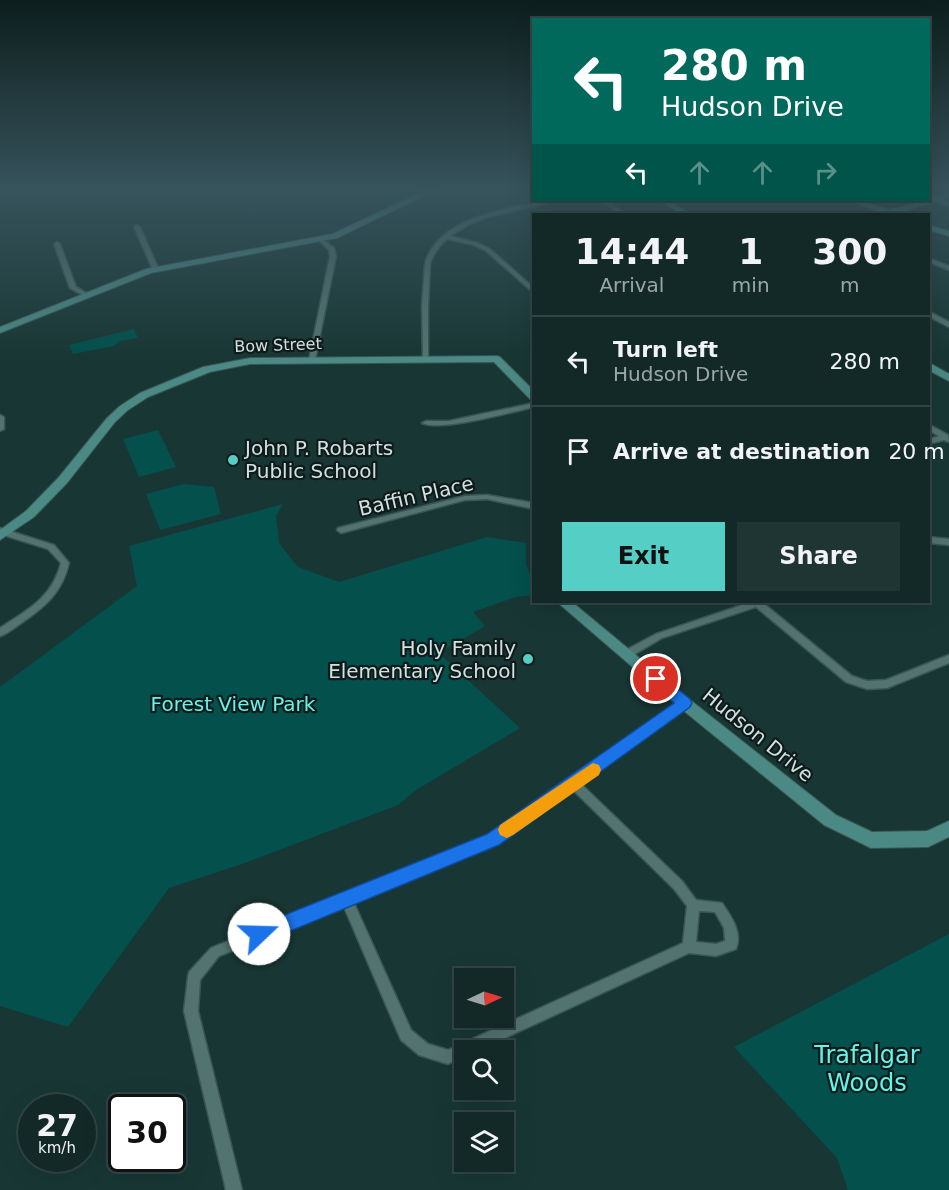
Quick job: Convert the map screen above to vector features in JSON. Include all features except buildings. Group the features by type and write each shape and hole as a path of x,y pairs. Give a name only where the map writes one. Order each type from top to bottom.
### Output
{"street":[{"path":"57,245 74,288 86,295"},
{"path":"145,245 156,270"},
{"path":"0,330 156,270 291,245"},
{"path":"312,360 333,256 332,249 327,245"},
{"path":"425,359 428,259 439,245"},
{"path":"477,245 488,249 532,289"},
{"path":"930,261 949,268"},
{"path":"930,314 949,325"},
{"name":"Bow Street","path":"1,534 30,514 124,408 144,395 225,364 312,360 497,359 532,395"},
{"path":"930,366 949,378"},
{"path":"426,423 449,423 532,405"},
{"path":"0,417 0,429"},
{"path":"930,427 947,439"},
{"path":"930,442 947,439"},
{"name":"Baffin Place","path":"341,530 465,498 487,497 532,506"},
{"path":"0,633 49,599 63,579 65,563 51,547 1,534"},
{"path":"930,540 949,542"},
{"name":"Hudson Drive","path":"565,603 684,703 830,820 871,840 928,839 949,829"},
{"path":"627,654 660,636 754,603"},
{"path":"758,603 849,679 867,686 887,684 949,659"},
{"path":"234,1190 191,1011 194,977 215,952 493,840 684,703"},
{"path":"574,784 678,885 693,905 689,947"},
{"path":"347,900 406,1035 424,1050 448,1057 689,947 716,950 732,945 730,926 718,907 693,905"}],"green space":[{"path":"134,329 138,338 120,341 114,346 73,354 69,345"},
{"path":"158,430 176,467 139,477 123,439"},
{"path":"184,484 214,487 221,514 160,530 146,494"},
{"name":"Forest View Park","path":"283,504 276,516 279,543 298,567 339,582 487,537 526,543 526,564 532,579 532,595 516,597 473,612 485,626 439,653 520,728 416,790 398,805 245,863 169,888 68,1027 0,1006 0,687 137,586 129,546"},
{"name":"Trafalgar Woods","path":"949,934 949,1190 848,1190 837,1158 734,1047"}],"slow traffic":[{"path":"507,830 593,770"}],"place":[{"name":"John P. Robarts Public School","path":"233,460"},
{"name":"Holy Family Elementary School","path":"528,659"}],"route":[{"path":"259,934 493,840 684,703 656,679"}]}
